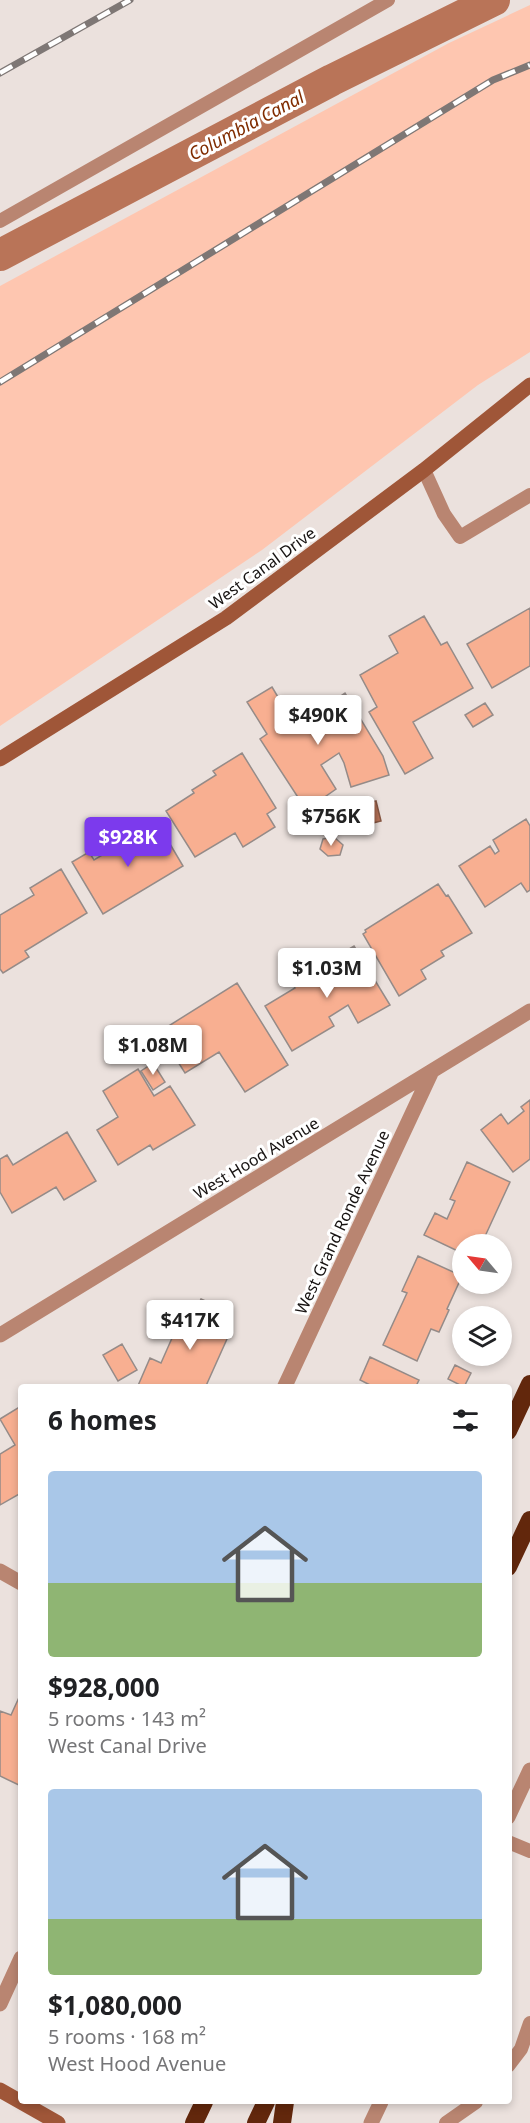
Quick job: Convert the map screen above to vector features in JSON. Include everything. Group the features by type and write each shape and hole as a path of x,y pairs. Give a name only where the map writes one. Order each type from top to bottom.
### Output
{"highway":[{"path":"512,1422 530,1384"},
{"path":"512,1558 530,1520"},
{"path":"194,2123 203,2104"},
{"path":"256,2123 265,2104"},
{"path":"282,2123 285,2104"}],"street":[{"name":"West Canal Drive","path":"0,759 226,618 424,470 530,385"},
{"name":"West Hood Avenue","path":"0,1335 530,1011"},
{"name":"West Grand Ronde Avenue","path":"286,1384 432,1071"},
{"path":"0,1571 18,1581"},
{"path":"512,1808 530,1770"},
{"path":"0,2004 18,1965"},
{"path":"0,2090 18,2100"},
{"path":"25,2104 58,2123"},
{"path":"371,2123 380,2104"}],"lane":[{"path":"0,221 388,0"},
{"path":"424,470 444,514 460,537 530,495"},
{"path":"512,1844 530,1851"},
{"path":"512,2061 521,2049 530,2023"},
{"path":"446,2123 473,2104"}],"shaded area":[{"path":"530,5 530,352 478,385 262,550 0,726 0,286 449,43"},
{"path":"376,801 381,821 334,833 329,814"}],"building":[{"path":"530,608 530,666 492,688 467,644"},
{"path":"424,616 441,645 447,642 473,688 413,722 433,758 405,774 369,712 377,707 360,675 398,653 389,636"},
{"path":"272,687 300,730 326,714 322,709 345,693 383,756 389,775 351,787 339,753 321,765 336,789 309,808 305,803 303,805 260,739 267,734 247,702"},
{"path":"485,703 493,715 473,727 465,715"},
{"path":"242,753 276,808 267,814 275,827 243,847 235,833 195,857 166,811 194,793 192,790 216,775 213,771"},
{"path":"526,819 530,826 530,890 527,892 521,883 485,907 459,866 490,846 495,854 499,851 493,840"},
{"path":"157,822 183,866 103,914 72,862 89,852 94,860"},
{"path":"334,837 343,845 340,855 328,856 320,849 323,839"},
{"path":"61,869 87,913 25,951 29,957 3,973 0,969 0,915 34,895 30,888"},
{"path":"438,884 446,896 448,895 472,933 441,951 444,956 421,970 426,979 399,996 363,934 365,930"},
{"path":"354,946 390,1005 358,1023 348,1005 329,1017 334,1026 292,1051 265,1006 295,988 292,983"},
{"path":"237,983 288,1065 245,1092 219,1052 185,1073 159,1032"},
{"path":"153,1063 165,1082 153,1090 141,1071"},
{"path":"138,1069 154,1096 170,1086 195,1125 153,1150 150,1145 118,1165 97,1130 118,1117 103,1091"},
{"path":"530,1100 530,1159 513,1172 481,1130 501,1114 508,1124 524,1111 521,1107"},
{"path":"67,1132 96,1181 64,1200 56,1187 12,1213 0,1192 0,1159 7,1155 13,1165"},
{"path":"467,1162 510,1182 486,1234 452,1234 452,1248 424,1235 435,1213 447,1219 455,1201 450,1199"},
{"path":"418,1256 452,1271 452,1294 454,1294 447,1309 449,1310 439,1332 431,1329 417,1361 383,1345 407,1293 402,1291"},
{"path":"201,1299 227,1311 221,1325 231,1330 207,1384 139,1384 150,1358 161,1363 176,1329 173,1327 175,1322 179,1323 185,1309 194,1314"},
{"path":"122,1344 137,1370 118,1381 103,1355"},
{"path":"370,1357 419,1380 417,1384 368,1384 360,1380"},
{"path":"454,1366 471,1373 466,1384 458,1384 448,1379"},
{"path":"18,1408 18,1495 0,1505 0,1454 15,1445 0,1419"},
{"path":"18,1700 18,1785 0,1776 0,1711 11,1715"}],"waterway":[{"name":"Columbia Canal","path":"0,255 332,80 494,0"}],"railway":[{"path":"0,73 130,0"},
{"path":"0,382 493,80 530,65"}]}
